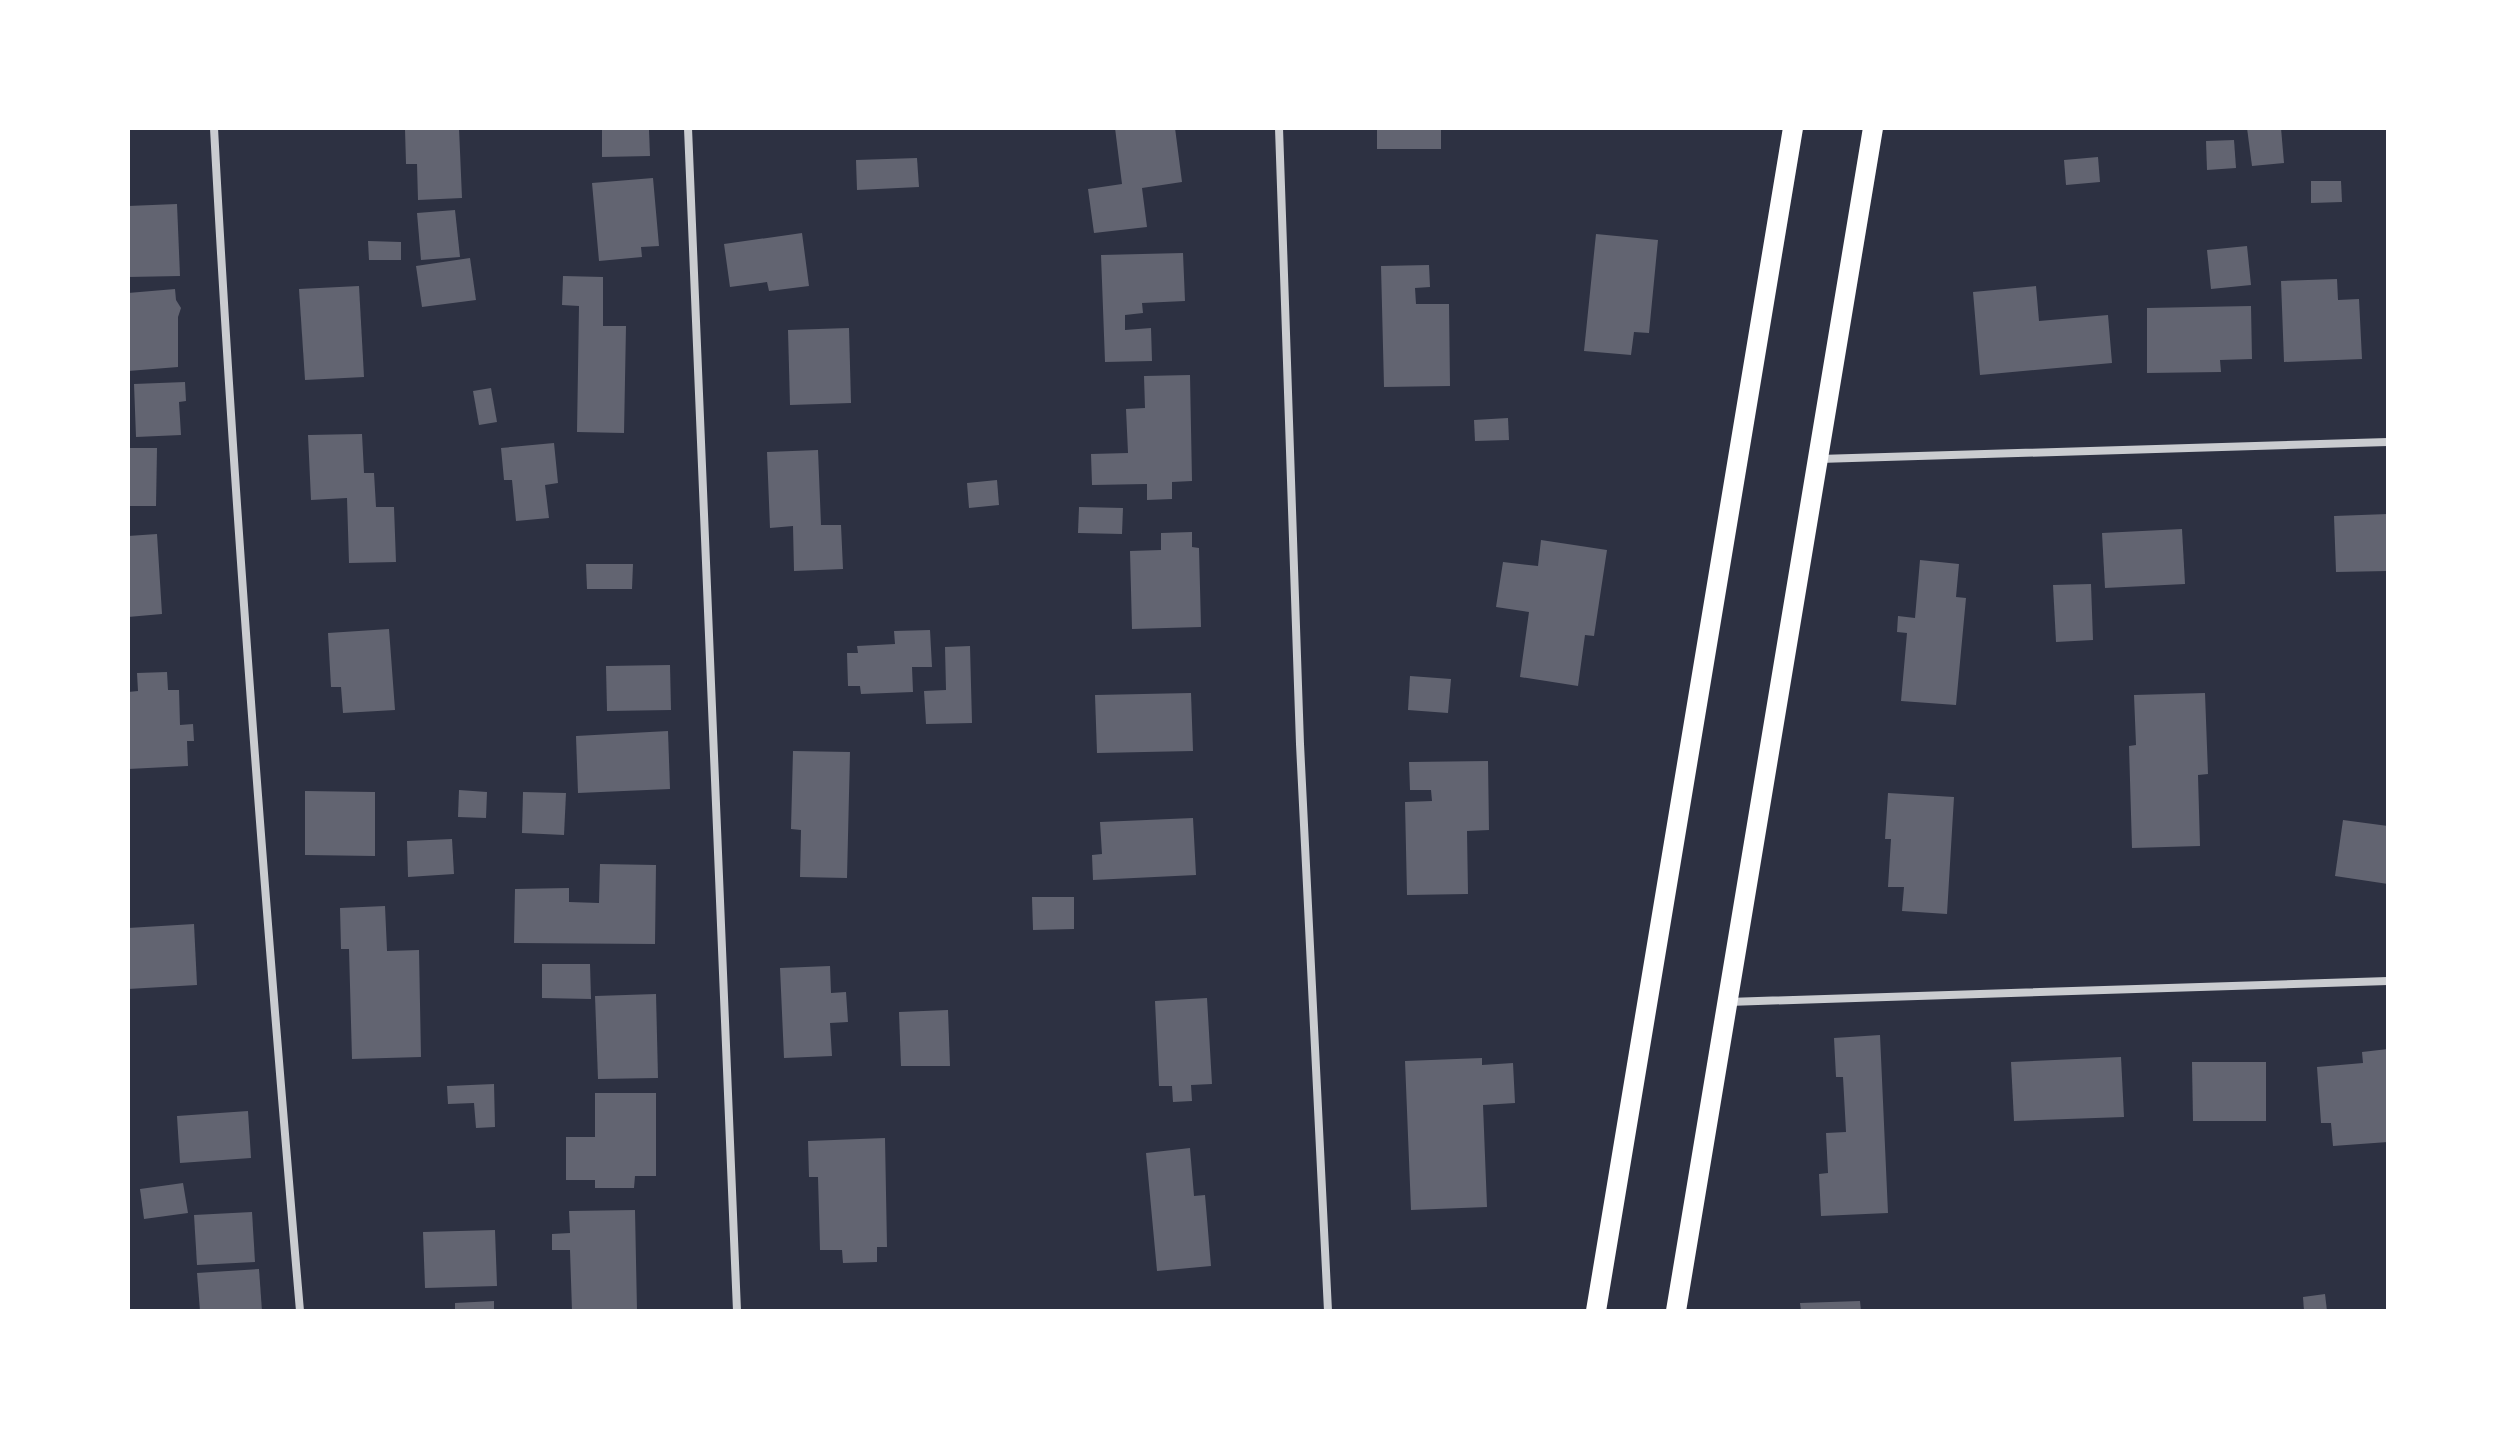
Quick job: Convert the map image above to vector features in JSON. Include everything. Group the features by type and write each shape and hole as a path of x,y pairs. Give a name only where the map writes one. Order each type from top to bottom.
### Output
{"main road":[{"path":"1596,1311 1793,128"},
{"path":"1676,1311 1873,128"}],"street":[{"path":"214,128 231,427 300,1311"},
{"path":"688,128 737,1311"},
{"path":"1279,128 1300,744 1328,1311"},
{"path":"1818,459 2388,442"},
{"path":"1727,1002 2388,981"}],"building":[{"path":"459,128 462,198 418,200 417,164 406,164 405,129"},
{"path":"1115,128 1175,128 1182,182 1142,188 1147,227 1094,233 1088,189 1122,184"},
{"path":"1377,128 1441,128 1441,149 1377,149"},
{"path":"2247,128 2281,128 2284,163 2252,166"},
{"path":"602,130 649,130 650,156 602,157"},
{"path":"2234,140 2236,168 2207,170 2206,141"},
{"path":"2098,157 2100,182 2066,185 2064,160"},
{"path":"917,158 919,187 857,190 856,160"},
{"path":"653,178 659,246 641,247 642,257 599,261 592,183"},
{"path":"2311,181 2341,181 2342,202 2311,203"},
{"path":"177,204 180,276 128,277 128,206"},
{"path":"455,210 460,257 421,260 417,213"},
{"path":"802,233 809,286 769,291 767,282 730,287 724,244"},
{"path":"1596,234 1658,240 1649,333 1634,332 1631,355 1584,351"},
{"path":"368,241 401,242 401,260 369,260"},
{"path":"2247,246 2251,285 2211,289 2207,250"},
{"path":"1183,253 1185,301 1142,303 1143,313 1125,315 1125,330 1151,328 1152,361 1105,362 1101,255"},
{"path":"470,258 476,300 422,307 416,266"},
{"path":"1429,265 1430,287 1415,288 1416,304 1449,304 1450,386 1384,387 1381,266"},
{"path":"563,276 603,277 603,326 626,326 624,433 577,432 579,306 562,305"},
{"path":"2337,279 2338,300 2359,299 2362,359 2284,362 2281,281"},
{"path":"359,286 364,377 305,380 299,289"},
{"path":"2036,286 2039,321 2108,315 2112,363 1980,375 1973,292"},
{"path":"175,289 181,308 178,317 178,367 128,371 128,293"},
{"path":"2251,306 2252,359 2220,360 2221,372 2147,373 2147,308"},
{"path":"849,328 851,403 790,405 788,330"},
{"path":"1190,375 1192,481 1172,482 1172,499 1147,500 1147,484 1092,485 1091,454 1128,453 1126,409 1145,408 1144,376"},
{"path":"185,382 186,401 179,402 181,435 136,437 134,384"},
{"path":"491,388 497,422 479,425 473,391"},
{"path":"1508,418 1509,440 1475,441 1474,420"},
{"path":"362,434 364,473 374,473 376,507 394,507 396,562 349,563 347,498 311,500 308,435"},
{"path":"554,443 558,483 545,485 549,518 516,521 512,480 504,480 501,448"},
{"path":"128,448 157,448 156,506 128,506"},
{"path":"818,450 821,525 841,525 843,569 794,571 793,526 770,528 767,452"},
{"path":"997,480 999,505 969,508 967,483"},
{"path":"1079,507 1123,508 1122,534 1078,533"},
{"path":"2388,514 2388,571 2336,572 2334,516"},
{"path":"2182,529 2185,584 2105,588 2102,533"},
{"path":"1192,532 1192,547 1199,548 1201,627 1132,629 1130,551 1161,550 1161,533"},
{"path":"157,534 162,614 128,617 128,536"},
{"path":"1541,540 1607,550 1594,636 1585,635 1578,686 1520,677 1529,612 1496,607 1503,562 1538,566"},
{"path":"1920,560 1959,564 1956,597 1966,598 1956,705 1901,701 1907,633 1897,632 1898,616 1915,618"},
{"path":"586,564 633,564 632,589 587,589"},
{"path":"2091,584 2093,640 2056,642 2053,585"},
{"path":"389,629 395,710 343,713 341,687 331,687 328,633"},
{"path":"930,630 932,667 912,667 913,692 861,694 860,686 848,686 847,653 858,653 857,646 895,644 894,631"},
{"path":"970,646 972,723 926,724 924,691 946,690 945,647"},
{"path":"670,665 671,710 607,711 606,666"},
{"path":"167,672 168,690 179,690 180,725 193,724 194,741 187,741 188,766 128,769 128,692 138,691 137,673"},
{"path":"1410,676 1451,679 1448,713 1408,710"},
{"path":"1191,693 1193,751 1097,753 1095,695"},
{"path":"2205,693 2208,774 2198,775 2200,846 2132,848 2129,746 2136,745 2134,695"},
{"path":"668,731 670,789 578,793 576,736"},
{"path":"793,751 850,752 847,878 800,877 801,830 791,829"},
{"path":"1488,761 1489,830 1467,831 1468,894 1407,895 1405,802 1432,801 1431,790 1410,790 1409,762"},
{"path":"459,790 487,792 486,818 458,817"},
{"path":"305,791 375,792 375,856 305,855"},
{"path":"523,792 566,793 564,835 522,833"},
{"path":"1888,793 1954,797 1947,914 1902,911 1904,887 1888,887 1891,839 1885,839"},
{"path":"1193,818 1196,875 1093,880 1092,855 1102,854 1100,822"},
{"path":"2343,820 2388,826 2388,884 2335,876"},
{"path":"452,839 454,874 408,877 407,841"},
{"path":"600,864 656,865 655,944 514,943 515,889 569,888 569,902 599,903"},
{"path":"1032,897 1074,897 1074,929 1033,930"},
{"path":"385,906 387,951 419,950 421,1057 352,1059 349,949 341,949 340,908"},
{"path":"194,924 197,985 128,989 128,928"},
{"path":"542,964 590,964 591,999 542,998"},
{"path":"830,966 831,993 846,992 848,1022 830,1023 832,1056 784,1058 780,968"},
{"path":"656,994 658,1078 598,1079 595,996"},
{"path":"1207,998 1212,1084 1191,1085 1192,1101 1173,1102 1172,1086 1159,1086 1155,1001"},
{"path":"948,1010 950,1066 901,1066 899,1012"},
{"path":"1880,1035 1888,1213 1821,1216 1819,1174 1828,1173 1826,1133 1846,1132 1843,1077 1836,1077 1834,1038"},
{"path":"2388,1049 2388,1142 2333,1146 2331,1123 2321,1123 2317,1067 2363,1063 2362,1052"},
{"path":"2121,1057 2124,1117 2014,1121 2011,1062"},
{"path":"1482,1058 1482,1065 1513,1063 1515,1103 1483,1105 1487,1207 1411,1210 1405,1061"},
{"path":"2192,1062 2266,1062 2266,1121 2193,1121"},
{"path":"494,1084 495,1127 476,1128 474,1103 448,1104 447,1086"},
{"path":"595,1093 656,1093 656,1176 635,1176 634,1188 595,1188 595,1180 566,1180 566,1137 595,1137"},
{"path":"248,1111 251,1158 180,1163 177,1116"},
{"path":"885,1138 887,1247 877,1247 877,1262 843,1263 842,1250 820,1250 818,1177 809,1177 808,1141"},
{"path":"1190,1148 1194,1196 1205,1195 1211,1266 1157,1271 1146,1153"},
{"path":"183,1183 188,1213 144,1219 140,1189"},
{"path":"635,1210 637,1311 572,1311 570,1250 552,1250 552,1234 570,1233 569,1211"},
{"path":"252,1212 255,1262 197,1265 194,1215"},
{"path":"495,1230 497,1286 425,1288 423,1232"},
{"path":"259,1269 262,1311 200,1311 197,1273"},
{"path":"2325,1294 2327,1311 2304,1311 2303,1297"},
{"path":"494,1301 494,1311 455,1311 455,1303"},
{"path":"1860,1301 1861,1311 1801,1311 1800,1303"}]}
